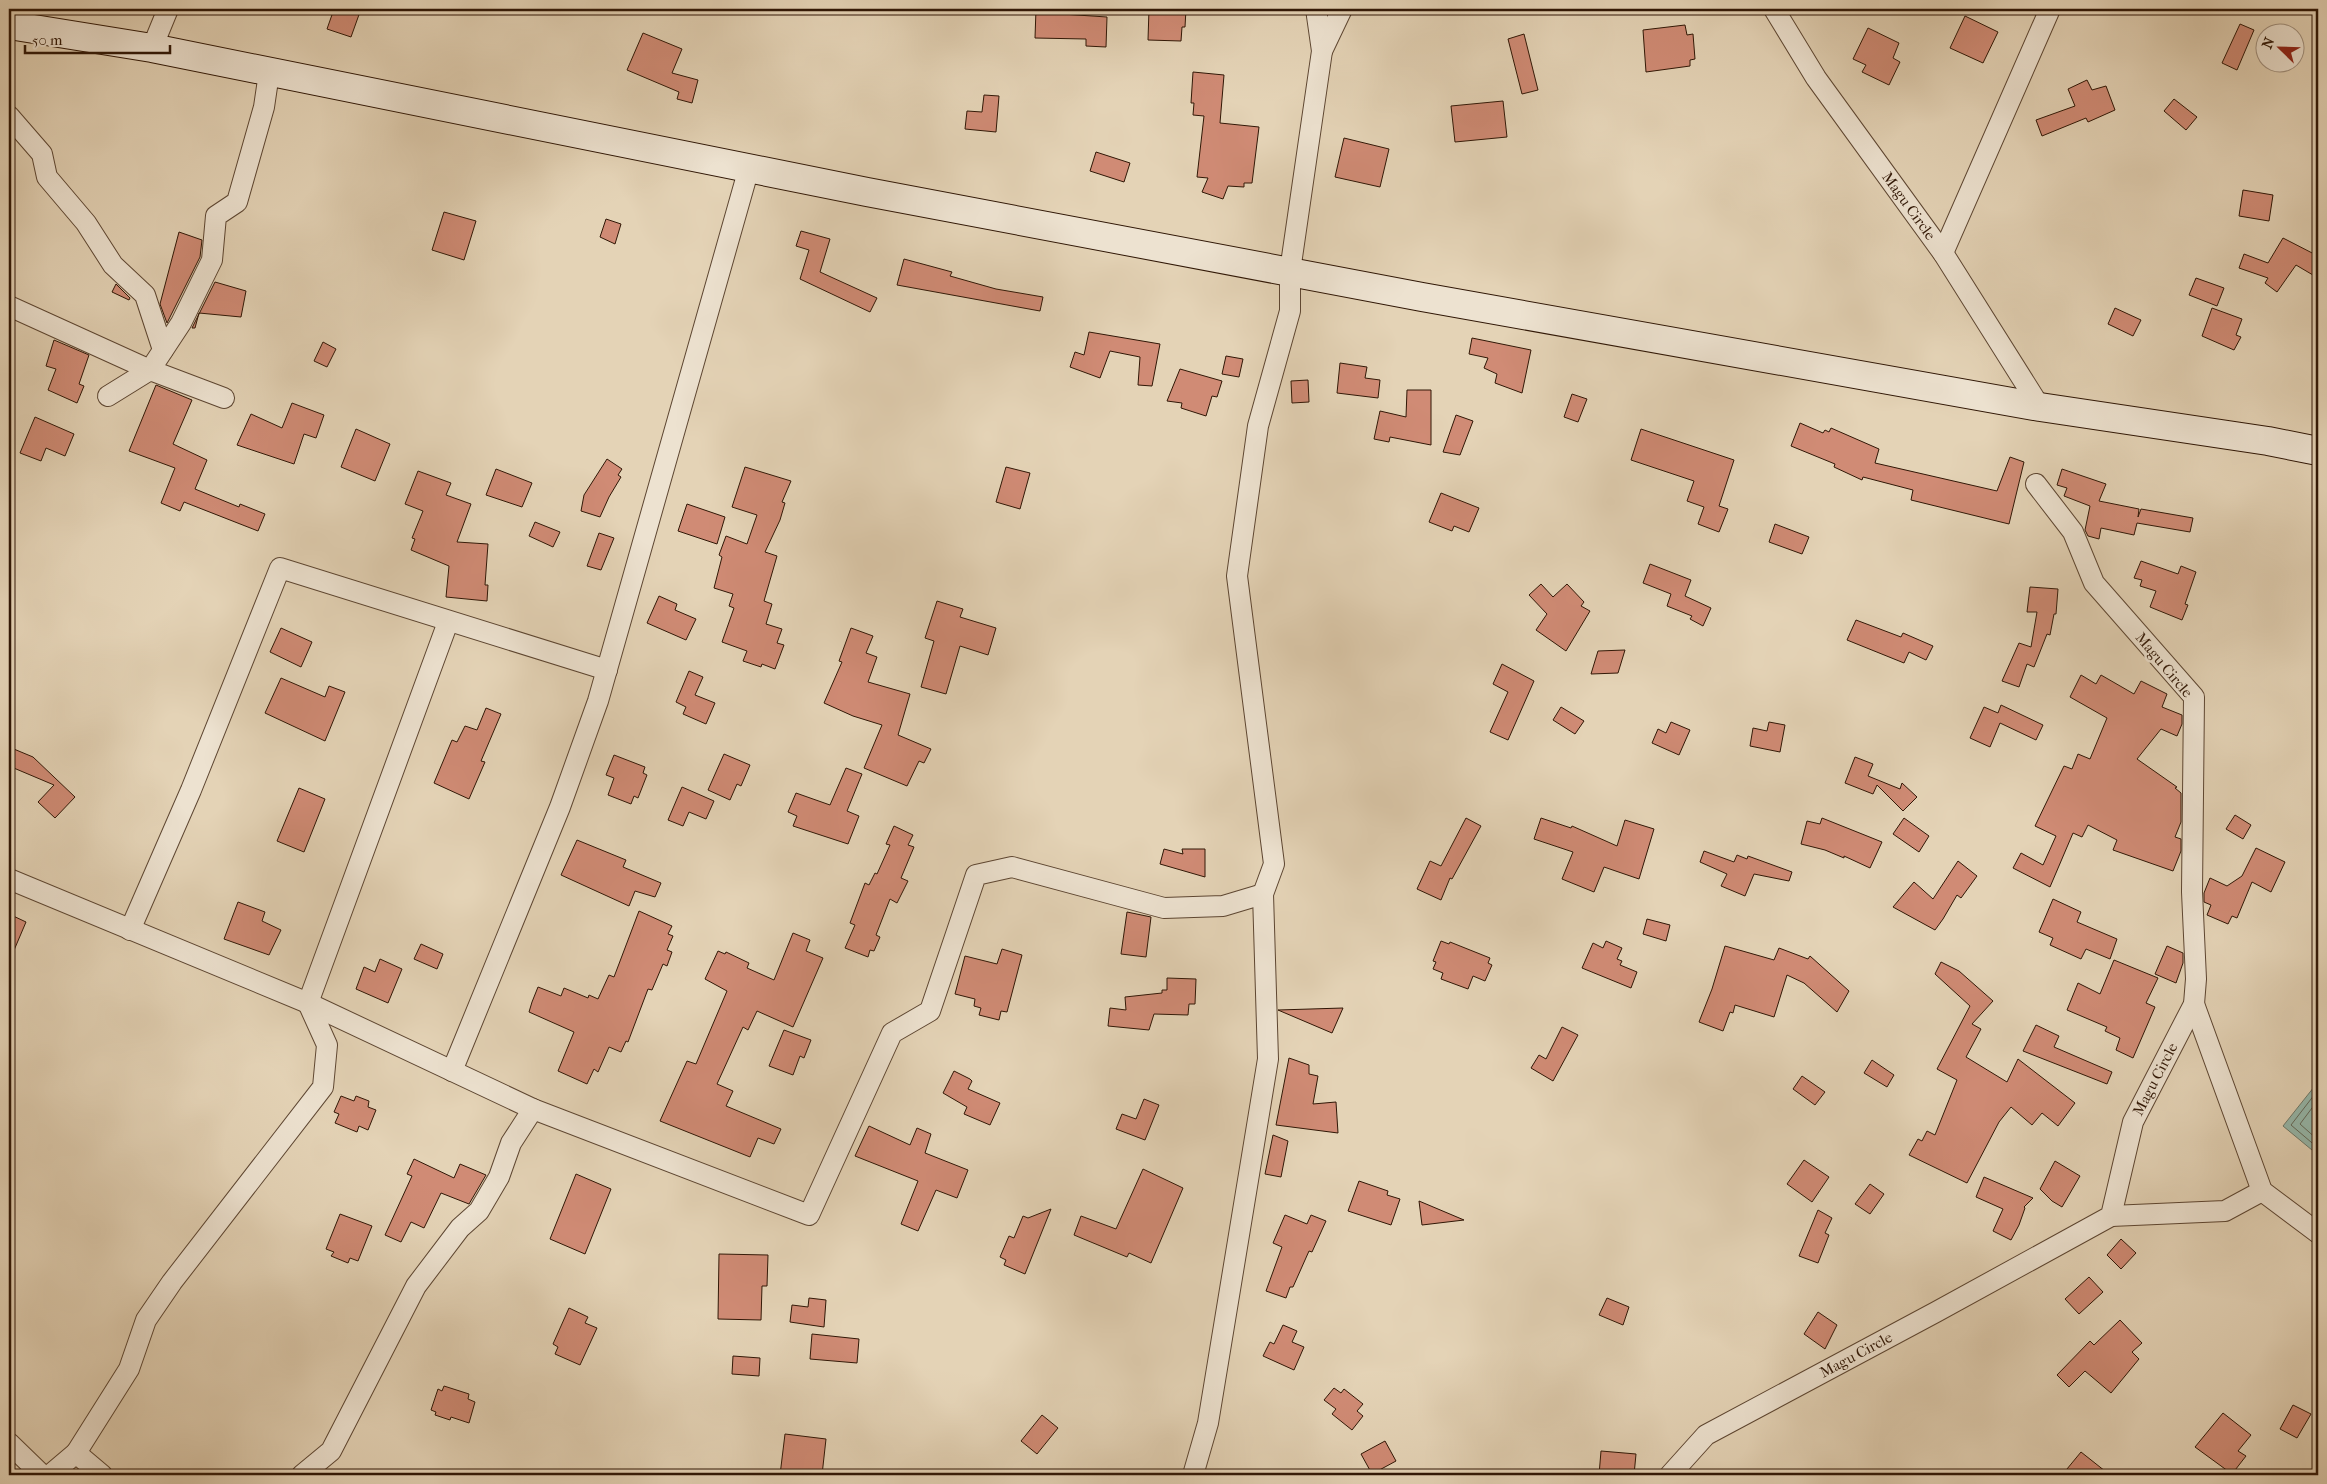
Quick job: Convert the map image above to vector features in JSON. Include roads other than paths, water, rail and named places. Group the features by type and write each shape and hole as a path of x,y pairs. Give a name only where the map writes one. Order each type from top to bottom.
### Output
{"main road":[{"path":"9,25 152,48 749,168 1461,304 2040,407 2268,441 2318,451"}],"street":[{"path":"152,48 168,9"},
{"path":"1193,1475 1208,1423 1268,1060 1263,894 1274,864 1237,576 1258,426 1290,311 1290,271 1322,51 1316,9"},
{"path":"1322,51 1342,9"},
{"name":"Magu Circle","path":"1774,9 1816,78 1943,253 2040,407"},
{"path":"1943,253 2050,9"},
{"path":"108,396 150,370 181,323 212,260 216,216 237,202 264,107 270,72"},
{"path":"9,116 42,154 47,176 86,223 113,265 145,295 164,350"},
{"path":"452,1071 560,807 607,670 749,168"},
{"path":"9,306 150,370 224,398"},
{"name":"Magu Circle","path":"1670,1475 1706,1435 2111,1216 2133,1122 2194,1004 2196,979 2192,892 2194,697 2094,583 2072,532 2036,484"},
{"path":"130,930 191,790 280,568 448,622 607,670"},
{"path":"50,1475 76,1453 129,1369 146,1320 166,1289 323,1087 326,1045 308,1004 448,622"},
{"path":"9,879 308,1004 533,1110 809,1215 892,1033 930,1011 976,875 1012,867 1164,908 1222,906 1263,894"},
{"path":"2194,1004 2262,1191 2318,1233"},
{"path":"302,1475 331,1451 416,1286 460,1228 479,1211 499,1177 511,1143 533,1110"},
{"path":"2111,1216 2225,1211 2262,1191"},
{"path":"9,1443 42,1475"},
{"path":"76,1453 102,1475"}],"water":[{"path":"2318,1082 2318,1155 2283,1126"}]}
